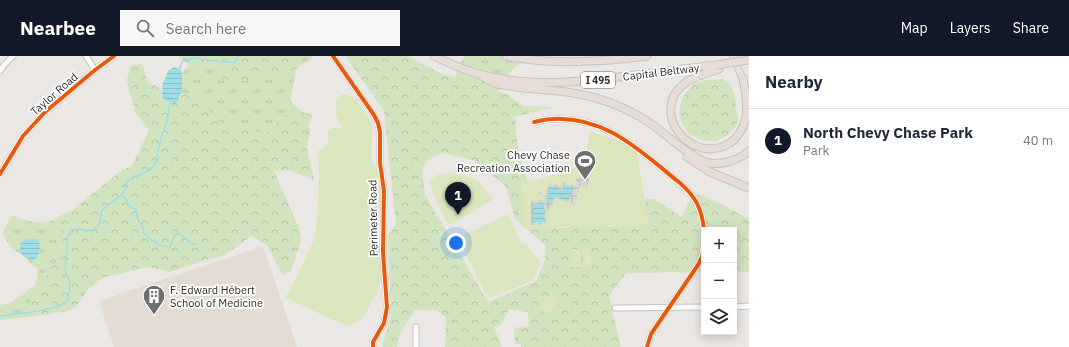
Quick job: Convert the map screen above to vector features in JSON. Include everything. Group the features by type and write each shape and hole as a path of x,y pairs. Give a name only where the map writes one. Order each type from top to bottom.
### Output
{"highway":[{"name":"Capital Beltway","path":"434,56 454,66 480,74 497,78 548,83 600,80 718,67 749,62"},
{"name":"Capital Beltway","path":"506,56 524,60 573,62 647,56"},
{"path":"718,67 692,78 680,87 673,99 671,117 673,124 678,132 690,144 707,149 717,148 725,146 737,136 742,129 746,113 743,78"},
{"path":"480,74 497,84 569,93 601,99 631,112 658,129 688,153 700,160 710,163 720,163 740,158 749,151"},
{"path":"658,129 686,156 700,166 710,172 749,188"}],"main road":[{"path":"733,56 749,96"},
{"path":"746,56 749,62"}],"street":[{"path":"0,71 13,56"},
{"path":"86,56 95,70"},
{"name":"Taylor Road","path":"0,174 23,136 52,104 114,56"},
{"name":"Perimeter Road","path":"333,56 374,115 380,132 380,163 384,191 383,252 387,307 384,323 373,344"},
{"path":"534,122 550,119 575,120 610,131 621,137 689,191 699,206 704,227"},
{"path":"647,347 651,334 698,265 701,258"},
{"path":"737,307 749,306"},
{"path":"615,308 701,307"},
{"path":"416,327 416,347"}],"shaded area":[{"path":"577,177 583,179 588,178 589,180 587,188 580,186 575,204 555,198 553,204 546,212 547,224 531,225 531,201 544,200 545,195 538,194 539,192 545,194 550,183 560,186 565,182 574,185","holes":["550,186 563,190 554,197 552,202"]},
{"path":"263,246 297,347 114,347 99,301"}],"green space":[{"path":"178,56 312,56 313,58 296,70 249,81 222,81 217,67 189,65"},
{"path":"345,56 408,56 440,73 507,94 523,106 556,107 515,117 518,150 529,185 530,227 568,228 584,214 600,217 607,227 639,225 632,198 654,199 682,217 690,200 699,194 749,219 749,272 737,272 737,227 701,227 701,272 626,273 609,296 621,347 521,347 521,344 515,344 514,328 529,326 528,312 509,309 501,325 494,327 502,347 445,347 446,317 436,310 415,310 399,335 397,347 382,347 391,317 388,235 396,224 384,111","holes":["442,153 473,160 506,186 515,219 546,245 545,260 536,281 488,302 425,195 422,169 428,160"]},
{"path":"464,56 537,56 524,61 514,68 506,78 501,90 453,87 457,71"},
{"path":"142,64 148,82 163,90 168,101 172,103 180,98 181,93 201,101 208,109 214,120 265,134 284,115 304,113 313,114 309,125 310,132 307,148 314,180 289,170 274,171 299,228 301,240 291,271 282,275 268,246 251,236 225,255 170,272 148,267 102,278 89,288 74,309 27,317 29,305 56,262 63,237 63,226 52,220 71,211 122,170 132,166 149,130 136,114 127,82 130,66"},
{"path":"189,65 274,74 296,70 290,101 304,113 284,115 265,134 214,120 208,109 181,93 183,82 182,73"},
{"path":"723,79 731,85 735,97 738,121 728,135 718,140 704,141 689,134 682,123 679,111 683,97 693,84 707,80"},
{"path":"341,95 348,95 355,99 369,117 372,125 372,160 373,165 377,169 379,175 382,196 382,212 377,218 375,236 382,248 382,276 377,292 368,309 358,322 350,325 345,325 285,298 313,242 317,222 319,171 317,153 328,144 328,131 334,127 343,129 337,118 336,111 336,101"},
{"name":"Chevy Chase Recreation Association","path":"590,131 622,142 637,153 649,225 522,228 521,182 535,180 584,166"},
{"path":"453,172 477,181 493,200 452,224 448,224 437,204 429,180 438,175"},
{"path":"508,214 521,242 526,244 541,263 534,280 488,299 465,253 467,251 460,237"},
{"path":"12,215 32,222 52,220 63,226 63,237 56,262 29,305 27,317 0,320 0,305 10,303 34,286 37,278 38,268 34,267 21,254 13,250 2,233"},
{"path":"572,249 580,249 580,267 572,267"},
{"path":"583,249 591,249 591,267 583,267"},
{"path":"552,293 560,302 547,315 538,306"}],"water":[{"path":"174,67 181,70 182,84 181,93 174,105 162,96 162,86 168,71"},
{"path":"564,185 573,188 568,201 554,197 552,203 546,201 550,186 563,190"},
{"path":"544,203 545,222 533,223 533,204"},
{"path":"27,239 38,239 40,248 39,253 34,260 26,258 22,255 20,246 22,241"}],"waterway":[{"path":"179,70 182,62 193,58 235,62 238,56"},
{"path":"0,316 57,307 68,301 70,287 69,279 65,271 68,236 72,230 93,230 99,225 102,210 124,192 127,181 150,170 156,162 161,138 167,121 170,102"},
{"path":"122,195 127,201 129,207 136,209 138,221 143,226 144,233 152,241 159,245 170,247 175,234 181,234 195,245"}],"cycle path":[{"path":"0,174 23,136 45,112 114,56"},
{"path":"333,56 374,115 380,132 380,163 384,191 383,252 387,307 384,323 373,342 373,347"},
{"path":"534,122 550,119 590,123 622,138 637,148 690,193 700,210 704,227"},
{"path":"647,347 651,334 701,259"}],"place":[{"name":"Chevy Chase Recreation Association","path":"585,180"},
{"name":"North Chevy Chase Park","path":"458,215"},
{"name":"F. Edward Hébert School of Medicine","path":"154,316"}]}
